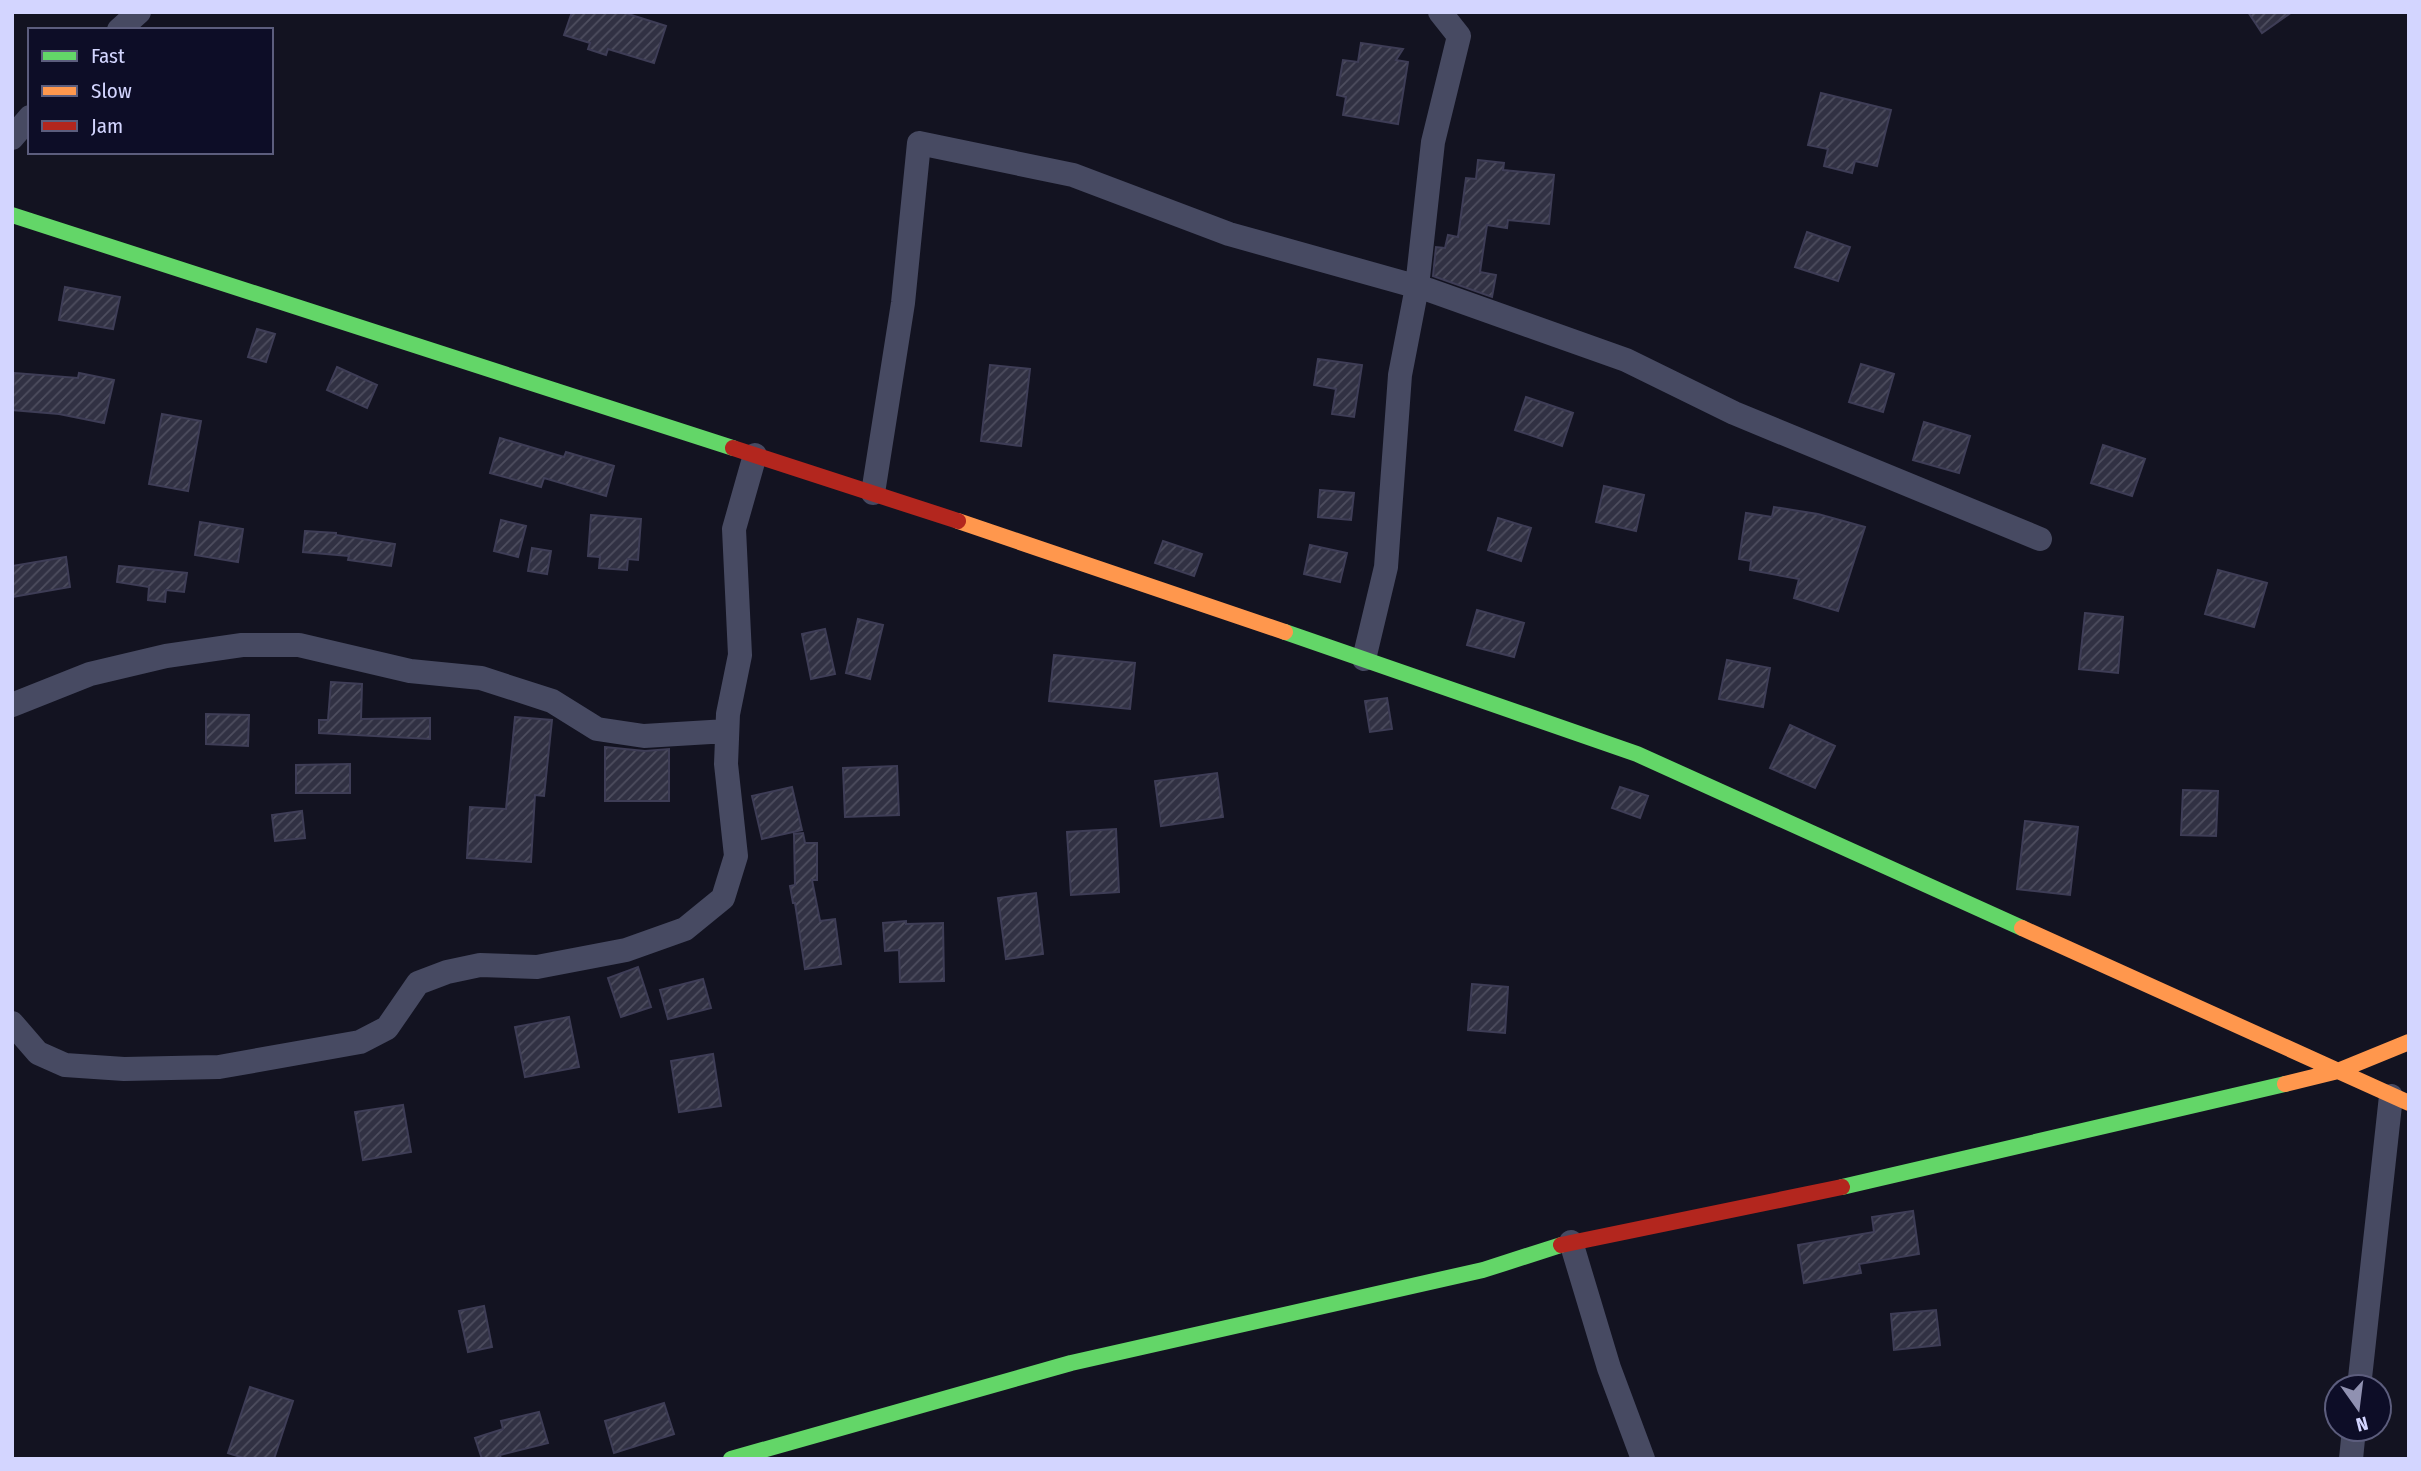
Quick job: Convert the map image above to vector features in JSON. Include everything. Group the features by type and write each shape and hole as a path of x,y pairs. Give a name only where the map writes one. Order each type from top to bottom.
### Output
{"main road":[{"path":"12,215 1009,537 1637,754 2400,1100"},
{"path":"731,1459 1071,1363 1483,1270 1571,1242 1805,1196 2338,1071 2409,1042"}],"street":[{"path":"121,28 139,12"},
{"path":"1364,659 1386,567 1400,375 1418,287 1433,142 1459,36 1440,12"},
{"path":"12,138 28,119"},
{"path":"873,493 903,303 919,143 1073,175 1229,234 1418,287 1626,360 1734,413 2040,539"},
{"path":"12,1023 38,1053 65,1065 124,1069 219,1067 360,1042 387,1028 418,983 447,972 480,965 537,967 626,950 684,929 723,898 736,856 726,764 728,714 740,655 734,528 755,455"},
{"path":"12,705 90,674 166,656 242,645 299,645 410,671 481,678 552,701 597,729 644,736 727,731"},
{"path":"2361,1373 2400,1100"},
{"path":"1571,1242 1609,1368 1643,1459"}],"building":[{"path":"572,12 622,12 666,26 654,63 608,49 606,55 588,49 590,43 564,35"},
{"path":"2248,12 2292,12 2262,33"},
{"path":"1361,43 1403,49 1396,60 1408,62 1398,124 1343,115 1346,97 1337,95 1343,60 1358,62"},
{"path":"1821,93 1891,110 1877,166 1855,161 1852,173 1824,166 1828,149 1808,145"},
{"path":"1478,160 1504,163 1503,170 1554,175 1549,224 1508,220 1507,228 1487,225 1480,272 1496,275 1492,297 1433,276 1436,247 1445,248 1448,235 1458,237 1466,178 1476,179"},
{"path":"1807,232 1850,247 1838,281 1795,267"},
{"path":"65,287 120,297 113,329 59,320"},
{"path":"257,329 275,334 266,362 248,357"},
{"path":"1318,359 1362,365 1354,417 1332,414 1336,389 1314,385"},
{"path":"1861,364 1894,374 1883,412 1849,402"},
{"path":"990,365 1030,369 1021,446 981,441"},
{"path":"337,367 377,385 367,408 327,390"},
{"path":"14,373 78,378 79,373 114,380 104,423 59,414 12,410"},
{"path":"1526,397 1573,413 1562,446 1515,430"},
{"path":"162,414 201,421 188,491 149,484"},
{"path":"1924,422 1970,436 1959,473 1913,460"},
{"path":"500,438 564,457 566,452 614,466 606,496 544,478 541,487 490,473"},
{"path":"2103,445 2145,459 2132,496 2091,483"},
{"path":"1604,486 1644,495 1636,531 1596,522"},
{"path":"1320,490 1354,493 1351,520 1318,517"},
{"path":"1774,507 1818,514 1865,527 1838,611 1794,598 1799,579 1750,570 1751,561 1739,559 1746,513 1772,517"},
{"path":"591,515 641,519 638,560 628,559 627,570 599,568 600,557 588,556"},
{"path":"1498,518 1531,528 1521,561 1488,550"},
{"path":"501,520 526,526 518,557 494,551"},
{"path":"200,522 243,529 238,562 195,555"},
{"path":"305,531 336,533 395,544 391,566 348,560 349,556 303,552"},
{"path":"1163,541 1202,554 1194,576 1155,563"},
{"path":"1310,545 1347,553 1340,582 1304,574"},
{"path":"532,548 551,551 547,574 528,571"},
{"path":"66,557 70,587 12,597 12,566"},
{"path":"119,566 187,573 184,592 166,590 165,602 148,600 149,587 117,582"},
{"path":"2218,570 2267,583 2254,627 2205,614"},
{"path":"1477,610 1524,623 1514,657 1467,645"},
{"path":"2085,613 2123,617 2118,673 2079,669"},
{"path":"858,619 883,625 870,679 846,673"},
{"path":"825,629 835,674 811,679 802,634"},
{"path":"1054,655 1135,663 1130,709 1049,701"},
{"path":"1727,660 1770,668 1763,707 1719,699"},
{"path":"331,682 362,684 361,719 430,718 430,739 319,733 319,720 328,720"},
{"path":"1387,698 1392,729 1370,732 1365,701"},
{"path":"206,714 249,715 248,746 206,744"},
{"path":"515,717 552,720 544,796 535,795 531,862 467,858 470,807 506,809"},
{"path":"1790,725 1835,746 1815,788 1770,768"},
{"path":"605,747 645,751 669,749 669,801 605,801"},
{"path":"350,764 350,793 296,793 296,765"},
{"path":"897,766 899,815 845,817 843,768"},
{"path":"1217,773 1223,817 1161,826 1155,781"},
{"path":"792,787 802,830 762,839 752,796"},
{"path":"1620,787 1648,796 1640,818 1612,808"},
{"path":"2183,790 2218,791 2216,836 2181,835"},
{"path":"302,811 305,838 275,841 272,815"},
{"path":"2025,821 2078,827 2070,895 2017,889"},
{"path":"1116,829 1119,892 1071,895 1067,832"},
{"path":"803,833 805,843 817,843 817,880 812,880 820,921 835,919 841,964 805,969 790,886 795,885 794,834"},
{"path":"1036,893 1043,954 1006,959 998,898"},
{"path":"906,921 906,924 943,923 944,981 900,982 899,950 885,951 883,923"},
{"path":"638,967 651,1007 621,1017 608,978"},
{"path":"703,979 711,1008 668,1019 660,990"},
{"path":"1472,984 1508,987 1505,1033 1468,1030"},
{"path":"569,1017 579,1067 525,1077 515,1027"},
{"path":"713,1054 721,1106 679,1112 671,1061"},
{"path":"403,1105 411,1152 363,1160 355,1112"},
{"path":"1913,1211 1919,1254 1859,1264 1861,1273 1804,1283 1798,1245 1874,1232 1872,1217"},
{"path":"484,1306 492,1347 468,1352 459,1311"},
{"path":"1936,1310 1940,1345 1894,1350 1891,1314"},
{"path":"250,1387 293,1401 274,1459 247,1459 228,1453"},
{"path":"664,1403 674,1434 614,1453 605,1421"},
{"path":"539,1412 548,1443 500,1455 501,1459 482,1459 475,1438 503,1429 501,1421"}],"traffic: fast":[{"path":"12,215 733,448"},
{"path":"1285,632 1637,754 2022,928"},
{"path":"1842,1187 2285,1084"},
{"path":"731,1459 1071,1363 1483,1270 1561,1245"}],"traffic: slow":[{"path":"958,521 1285,632"},
{"path":"2022,928 2409,1103"},
{"path":"2285,1084 2338,1071 2409,1042"}],"traffic: jam":[{"path":"733,448 958,521"},
{"path":"1561,1245 1842,1187"}]}
